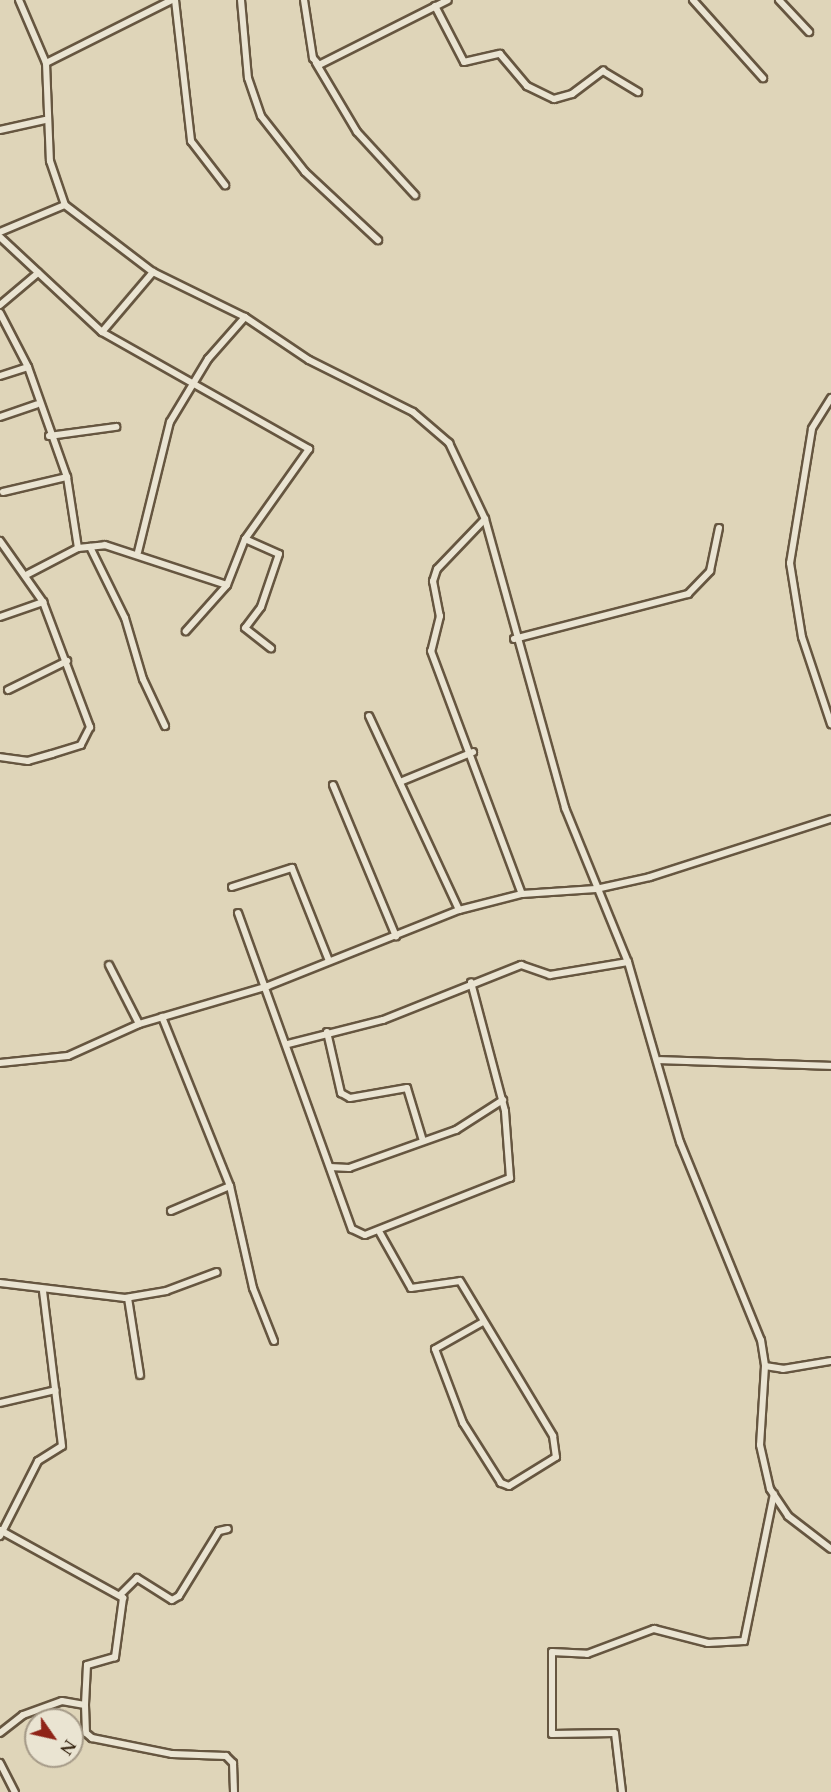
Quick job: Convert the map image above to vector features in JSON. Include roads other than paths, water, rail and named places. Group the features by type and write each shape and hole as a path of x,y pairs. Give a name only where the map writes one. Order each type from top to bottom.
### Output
{"street":[{"path":"19,0 46,63 45,120 50,162 65,205 153,272 245,317 309,360 413,412 449,443 485,519 514,639 565,808 596,889 628,962 660,1060 680,1142 754,1316 765,1366 760,1445 774,1494 797,1525 831,1549"},
{"path":"46,63 173,0 191,141 225,185"},
{"path":"241,0 248,78 261,116 306,172 378,240"},
{"path":"304,0 316,63 350,123 415,195"},
{"path":"316,63 324,64 448,0"},
{"path":"693,0 764,78"},
{"path":"779,0 809,32"},
{"path":"435,6 464,62 500,54 527,86 554,99 572,94 603,71 638,92"},
{"path":"0,130 45,120"},
{"path":"0,232 65,205"},
{"path":"0,237 102,332 191,385 309,449 245,539 228,585 186,631"},
{"path":"102,332 153,272"},
{"path":"0,305 38,273"},
{"path":"0,313 28,367 37,404 67,477 78,548"},
{"path":"138,552 170,422 191,385 245,317"},
{"path":"0,376 28,367"},
{"path":"831,398 812,429 790,563 802,637 829,712 831,724"},
{"path":"0,417 37,404"},
{"path":"49,436 116,426"},
{"path":"3,492 67,477"},
{"path":"485,519 445,556 433,581 440,616 433,659 473,752 522,894"},
{"path":"514,639 688,594 710,571 719,528"},
{"path":"245,539 279,554 261,607 245,628 271,648"},
{"path":"0,541 28,574 43,602 67,661 90,728 87,741 28,761 0,757"},
{"path":"28,574 78,548 90,547 138,552 228,585"},
{"path":"90,547 125,618 143,679 165,726"},
{"path":"0,618 43,602"},
{"path":"8,690 67,661"},
{"path":"369,716 459,910"},
{"path":"400,782 473,752"},
{"path":"333,784 396,936"},
{"path":"0,1063 68,1056 139,1024 268,986 459,910 522,894 596,889 651,877 831,819"},
{"path":"232,887 292,868 329,961"},
{"path":"238,914 268,986 352,1229 364,1235 380,1233 510,1178 503,1100 471,982"},
{"path":"288,1044 327,1032 392,1017 471,982 521,966 550,975 628,962"},
{"path":"109,965 139,1024"},
{"path":"162,1017 230,1186 253,1288 274,1341"},
{"path":"327,1032 341,1093 350,1098 407,1088 423,1141"},
{"path":"660,1060 831,1066"},
{"path":"330,1167 349,1168 465,1125 503,1100"},
{"path":"171,1211 230,1186"},
{"path":"380,1233 411,1288 456,1279 483,1322 557,1446 556,1458 509,1486 501,1483 463,1423 435,1349 483,1322"},
{"path":"0,1283 43,1291 128,1298 217,1272"},
{"path":"43,1291 62,1446 38,1461 1,1533 120,1595"},
{"path":"128,1298 140,1375"},
{"path":"765,1366 783,1369 831,1361"},
{"path":"0,1403 56,1390"},
{"path":"622,1792 615,1733 552,1734 552,1652 587,1654 654,1629 708,1643 744,1641 774,1494"},
{"path":"228,1529 219,1531 178,1596 172,1600 138,1578 120,1595 115,1656 87,1665 85,1705 86,1733 92,1738 172,1754 226,1756 233,1763 234,1792"},
{"path":"0,1733 23,1715 62,1701 85,1705"},
{"path":"0,1762 15,1792"}]}
